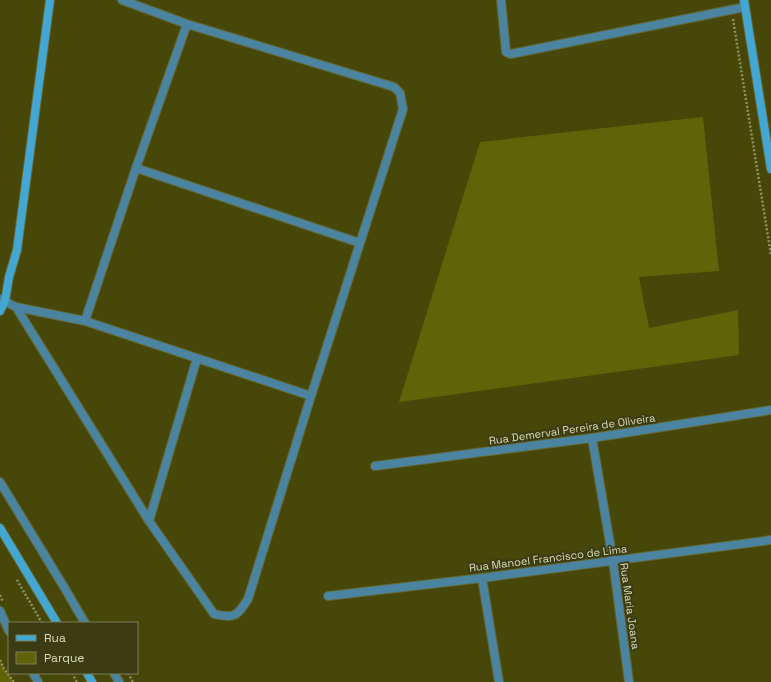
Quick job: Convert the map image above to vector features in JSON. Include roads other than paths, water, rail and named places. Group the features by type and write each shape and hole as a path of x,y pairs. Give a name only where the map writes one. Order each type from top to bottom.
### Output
{"street":[{"path":"0,310 17,250 50,0"},
{"path":"16,307 149,521 214,614 227,617 239,613 248,599 403,109 400,93 394,87 186,24 122,0"},
{"path":"501,0 506,52 511,54 732,9 745,3 770,150 771,169"},
{"path":"85,321 186,24"},
{"path":"136,168 360,244"},
{"path":"0,287 9,277"},
{"path":"3,300 16,307 85,321 311,396"},
{"path":"149,521 197,358"},
{"name":"Rua Demerval Pereira de Oliveira","path":"375,466 592,438 771,410"},
{"name":"Rua Maria Joana","path":"592,438 613,561 629,682"},
{"path":"0,482 84,622"},
{"path":"0,528 56,622"},
{"name":"Rua Manoel Francisco de Lima","path":"328,596 482,578 771,540"},
{"path":"482,578 499,682"},
{"path":"0,611 8,630"}]}
